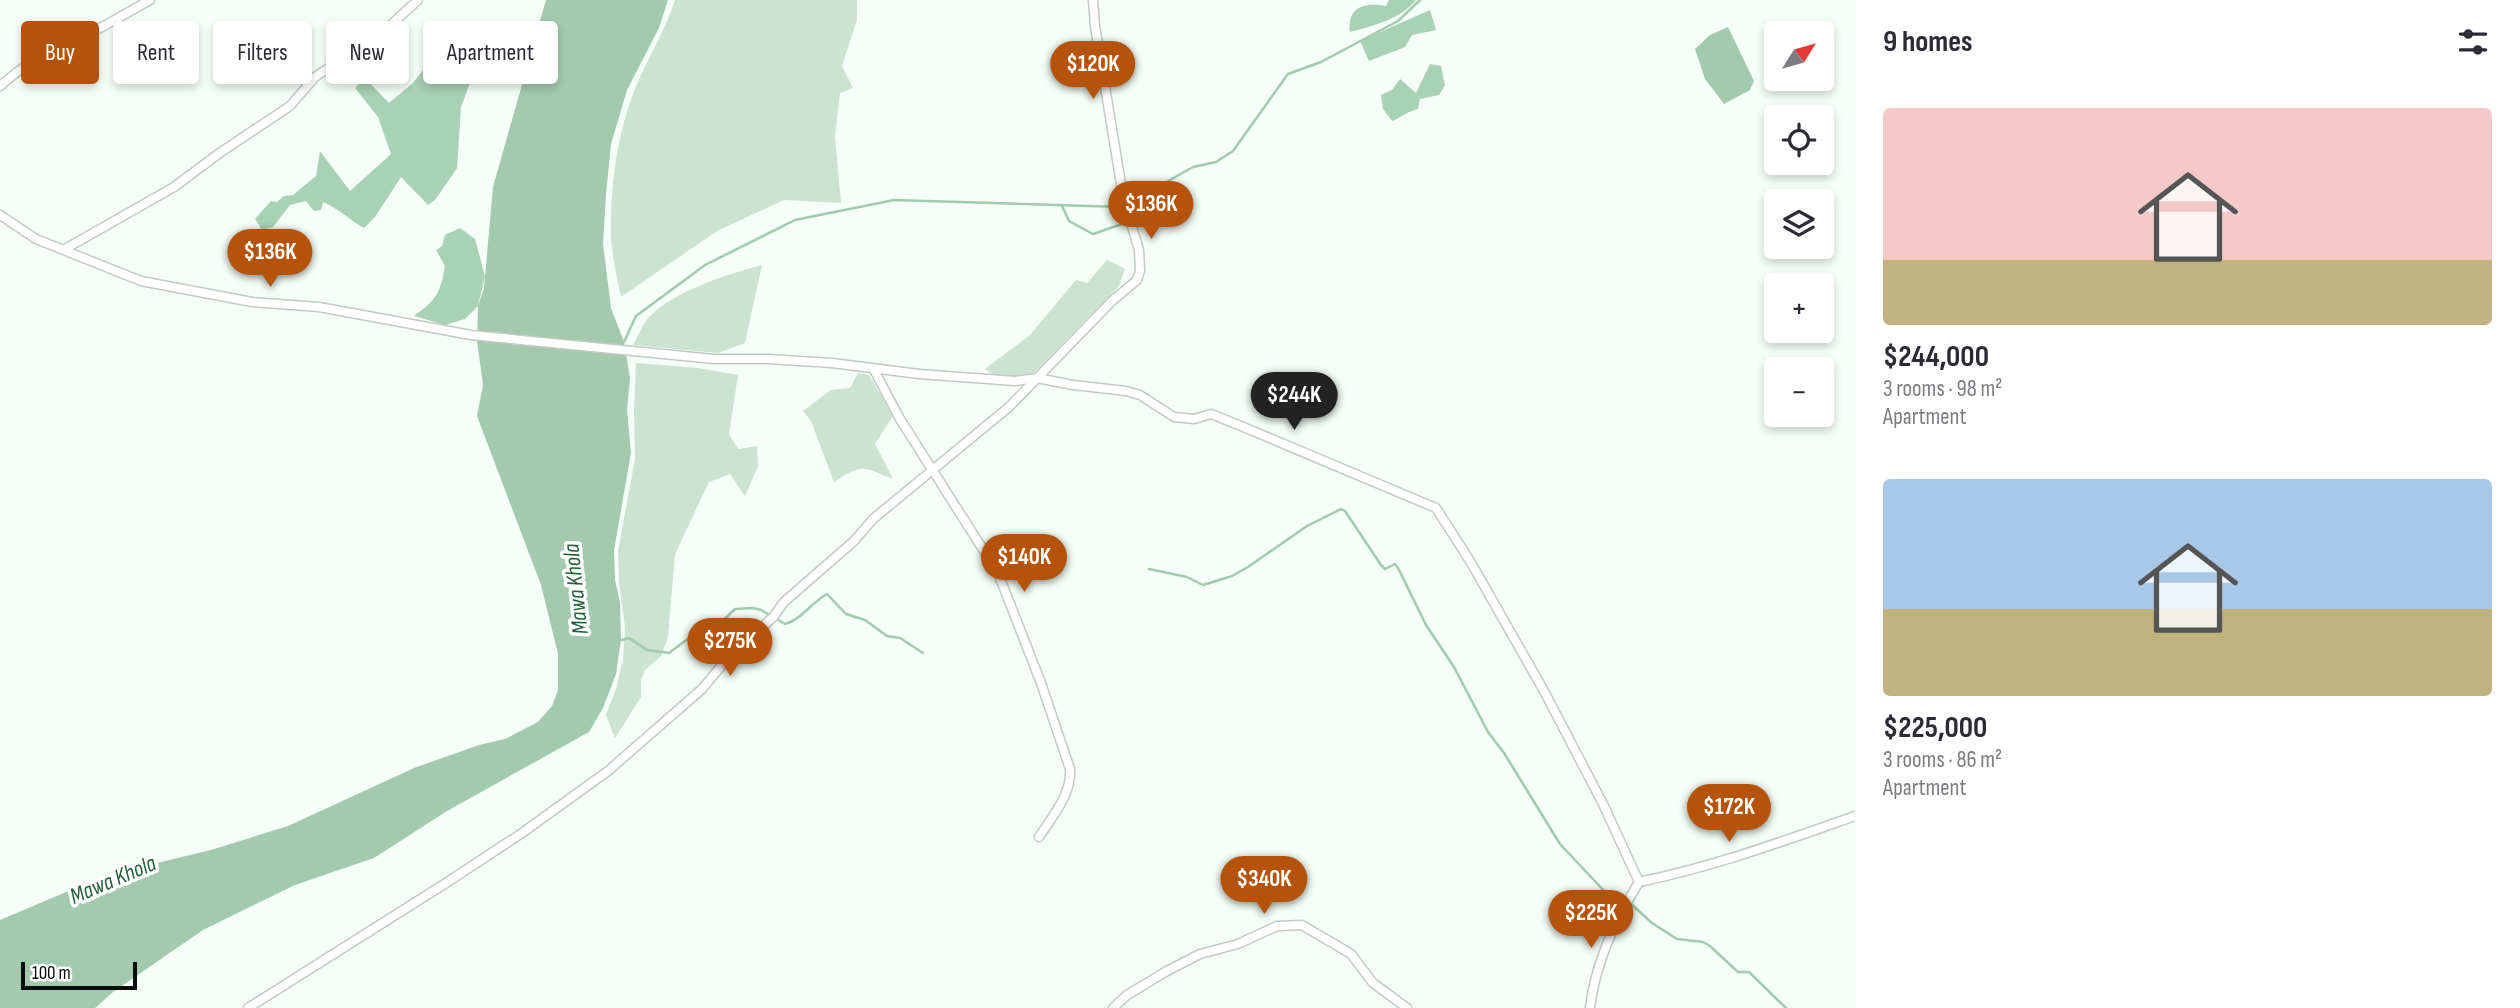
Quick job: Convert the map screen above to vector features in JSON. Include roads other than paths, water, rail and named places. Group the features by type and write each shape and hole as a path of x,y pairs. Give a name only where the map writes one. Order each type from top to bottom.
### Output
{"street":[{"path":"0,86 50,51 104,26 150,0"},
{"path":"65,249 174,187 290,106 315,77 384,32 418,0"},
{"path":"248,1008 457,876 608,771 702,689 722,665 774,616 784,602 854,541 873,519 1009,407 1112,301 1137,280 1140,271 1139,250 1123,196 1095,26 1095,1"},
{"path":"0,215 36,239 141,281 252,302 319,307 471,334 714,359 781,359 1015,381 1037,378 1126,391 1140,395 1174,417 1194,419 1212,414 1436,508 1470,561 1544,691 1603,804 1639,882"},
{"path":"873,368 900,419 998,573 1041,683 1068,763 1071,780 1039,837"},
{"path":"1590,1008 1592,989 1620,912 1639,882 1717,863 1855,816"},
{"path":"1113,1008 1127,995 1200,954 1238,944 1277,926 1302,925 1351,954 1373,983 1407,1008"}],"water":[{"name":"Mawa Khola","path":"546,0 668,0 659,28 627,90 611,144 606,194 603,244 611,308 624,342 630,378 627,410 631,453 614,550 621,640 616,674 603,708 589,732 447,811 374,858 295,885 203,930 113,992 95,1008 0,1008 0,920 85,884 288,826 414,768 479,745 505,739 538,722 552,706 558,690 558,654 541,585 477,416 483,385 477,341 478,306 484,288 493,187 522,84 558,84 558,21 540,21"},
{"path":"1728,27 1754,81 1750,90 1724,104 1705,79 1695,49 1710,35"}],"waterway":[{"path":"624,342 636,316 705,265 795,220 894,200 1122,207 1193,167 1216,162 1233,151 1288,74 1321,62 1398,21 1420,0"},
{"path":"1131,212 1139,196"},
{"path":"1062,206 1069,221 1093,234 1122,224 1127,217"},
{"path":"1149,569 1187,577 1203,585 1232,576 1307,526 1341,509 1345,511 1381,565 1385,569 1395,564 1398,568 1426,625 1454,667 1488,732 1504,753 1560,844 1606,893 1624,901"},
{"path":"618,641 629,638 647,650 669,653 689,638 704,634 717,626 735,609 761,610 785,624 796,619 827,594 846,614 865,620 887,636 900,638 923,653"},
{"path":"1630,903 1652,923 1677,939 1703,942 1738,972 1749,972 1786,1008"}]}
